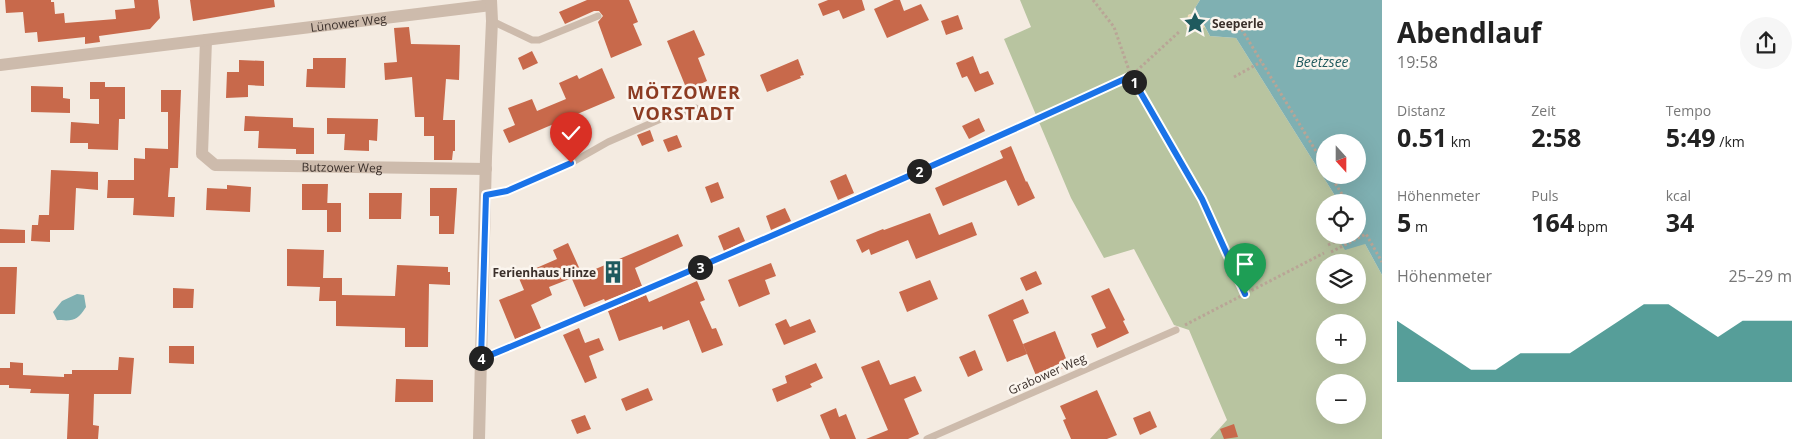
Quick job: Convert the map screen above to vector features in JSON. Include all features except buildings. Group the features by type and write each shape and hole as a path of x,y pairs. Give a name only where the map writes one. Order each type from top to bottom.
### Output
{"street":[{"path":"479,439 492,21 491,2"},
{"name":"Lünower Weg","path":"0,65 491,2"},
{"name":"Butzower Weg","path":"206,40 202,154 215,165 486,169"}],"lane":[{"path":"492,21 532,40 540,40 598,16"},
{"path":"486,195 507,191 571,163 608,142 663,118 696,108"},
{"path":"481,359 733,253 1037,119"},
{"name":"Grabower Weg","path":"927,439 1176,330"}],"path":[{"path":"1093,0 1114,27 1131,76 1202,199 1245,294"},
{"path":"1239,25 1316,151"},
{"path":"1037,119 1131,76 1180,31"},
{"path":"1234,77 1261,62"},
{"path":"1331,252 1366,234 1382,262"},
{"path":"1176,330 1324,253"}],"green space":[{"path":"1020,0 1200,0 1195,8 1197,12 1188,15 1191,31 1205,27 1210,36 1236,38 1316,165 1316,184 1328,184 1334,194 1316,194 1316,244 1365,244 1382,275 1382,439 1210,439 1227,420 1189,330 1174,325 1134,249 1104,258 1071,198 1004,39 1031,27"}],"sand":[{"name":"Seeperle","path":"1197,12 1205,27 1191,31 1186,27 1188,15"}],"water":[{"name":"Beetzsee","path":"1200,0 1382,0 1382,275 1365,244 1366,194 1334,194 1328,184 1366,184 1366,134 1316,134 1316,165 1236,38 1210,36 1195,8"},
{"name":"Beetzsee","path":"1341,244 1365,244 1345,250"},
{"path":"77,294 84,295 86,307 83,312 75,319 57,320 53,312 62,301"}],"place":[{"name":"Seeperle","path":"1195,23"},
{"name":"Ferienhaus Hinze","path":"613,272"}],"district":[{"name":"MÖTZOWER VORSTADT","path":"684,102"}],"route":[{"path":"571,163 507,191 486,195 481,359 724,257 1131,76 1202,199 1245,294"}]}
